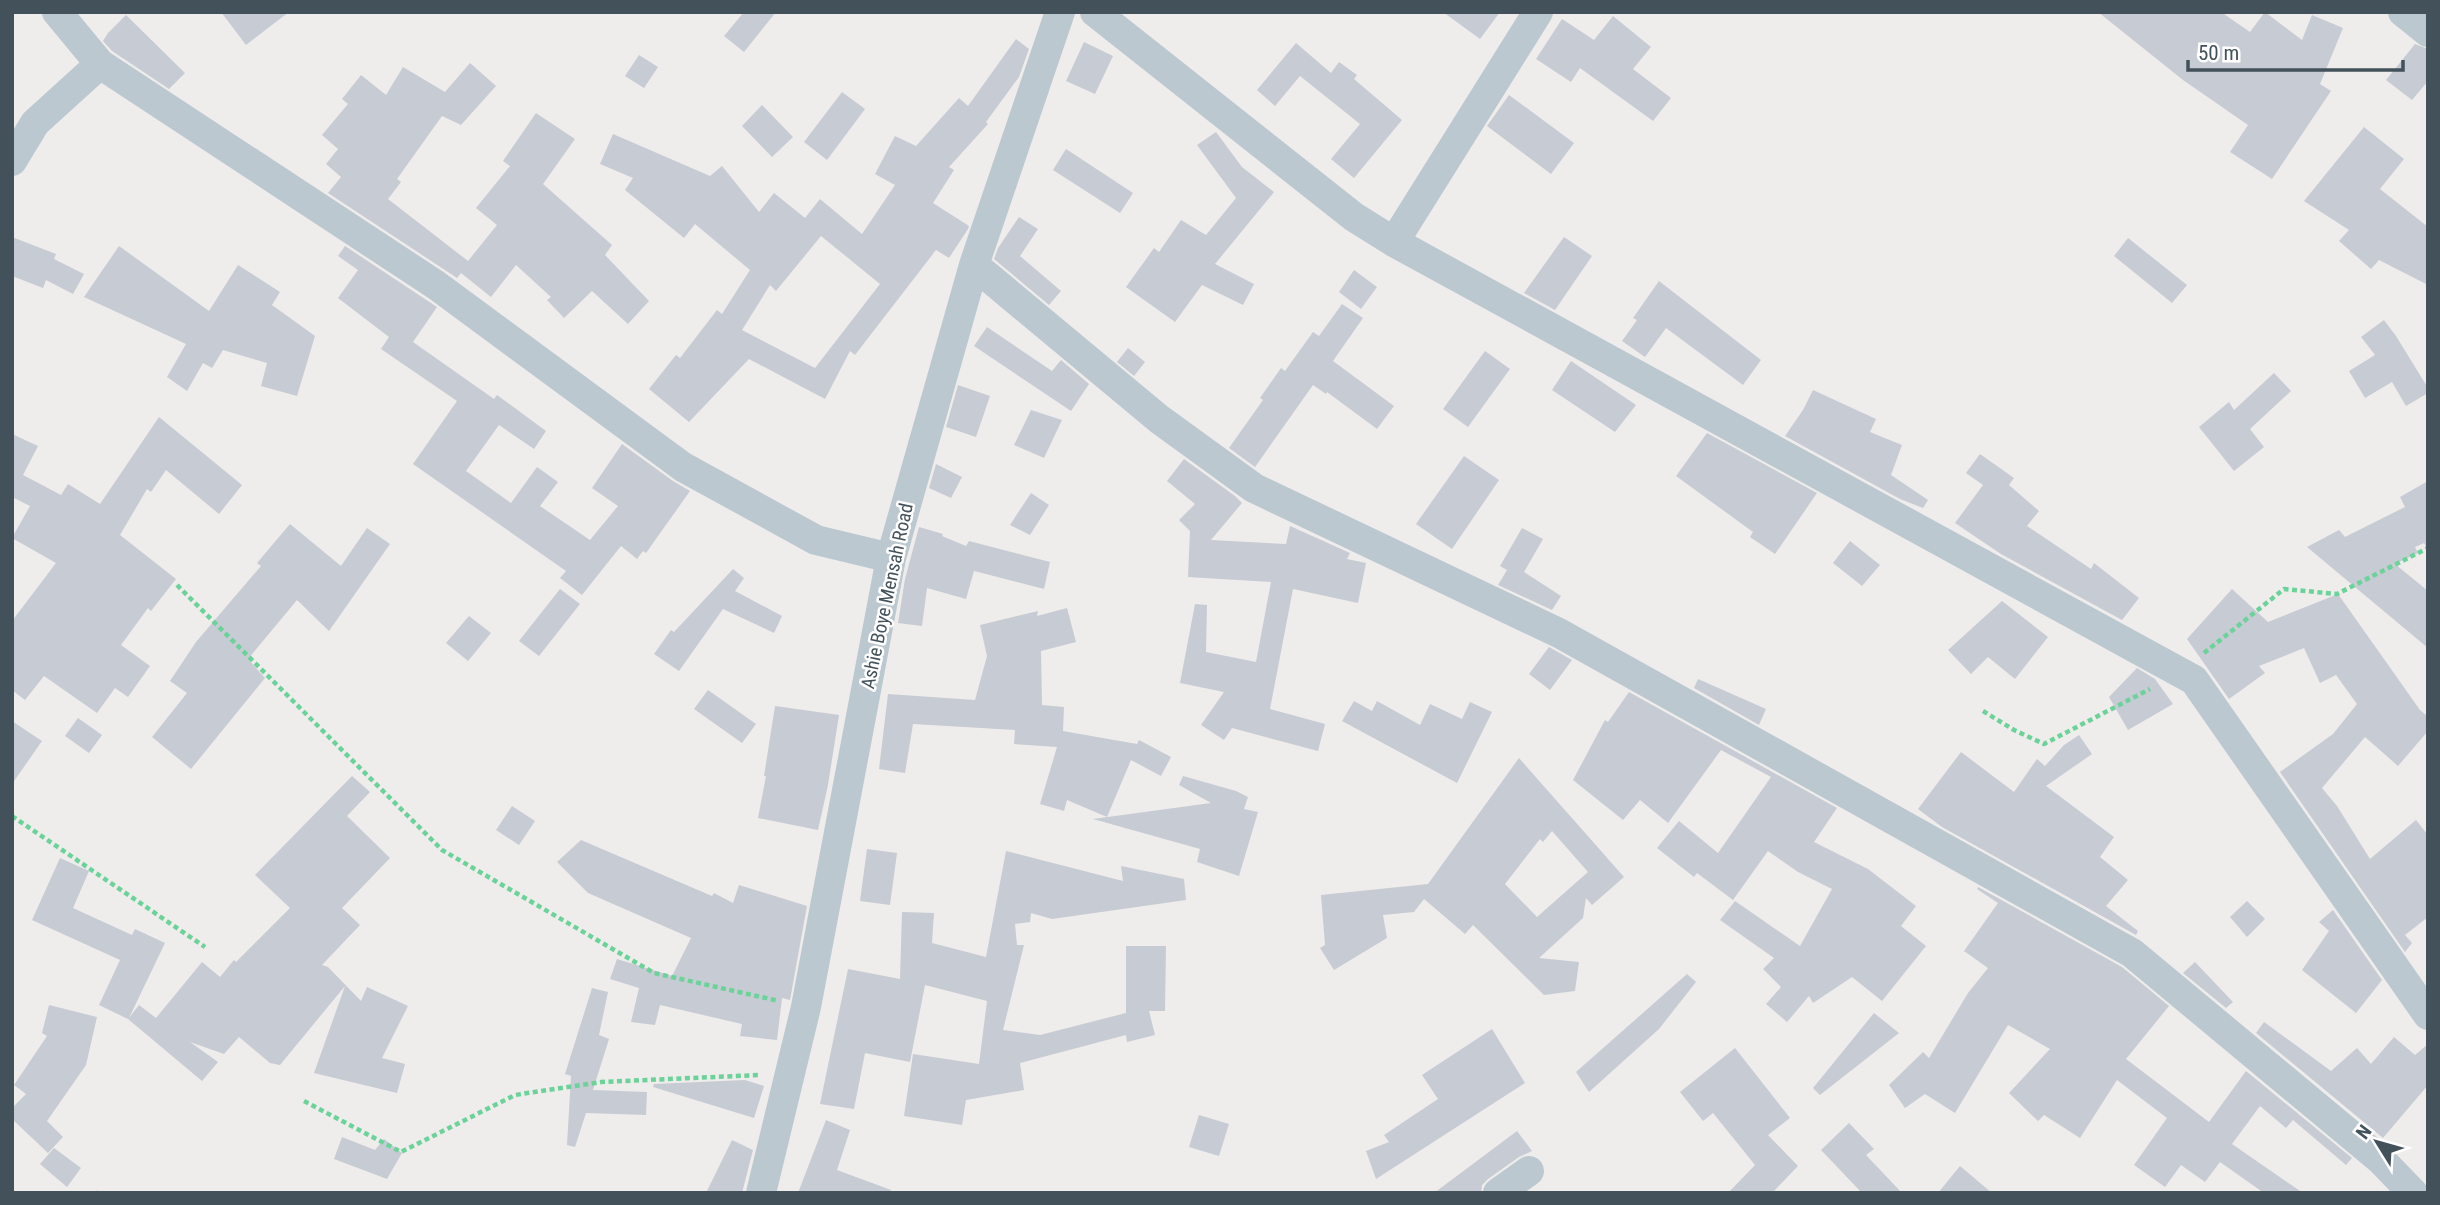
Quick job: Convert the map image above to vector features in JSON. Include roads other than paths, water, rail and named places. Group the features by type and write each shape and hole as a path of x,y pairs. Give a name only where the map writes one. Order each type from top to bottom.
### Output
{"street":[{"path":"57,12 100,64 436,285 683,467 816,540 891,558"},
{"name":"Ashie Boye Mensah Road","path":"761,1193 806,1007 891,558 974,265 1060,12"},
{"path":"1095,12 1354,217 1394,242 2194,680 2428,1015"},
{"path":"1394,242 1538,12"},
{"path":"2403,12 2428,32"},
{"path":"12,161 35,123 100,64"},
{"path":"974,265 1159,419 1254,488 1559,632 2132,953 2381,1160 2413,1193"},
{"path":"1498,1193 1528,1171"}]}
